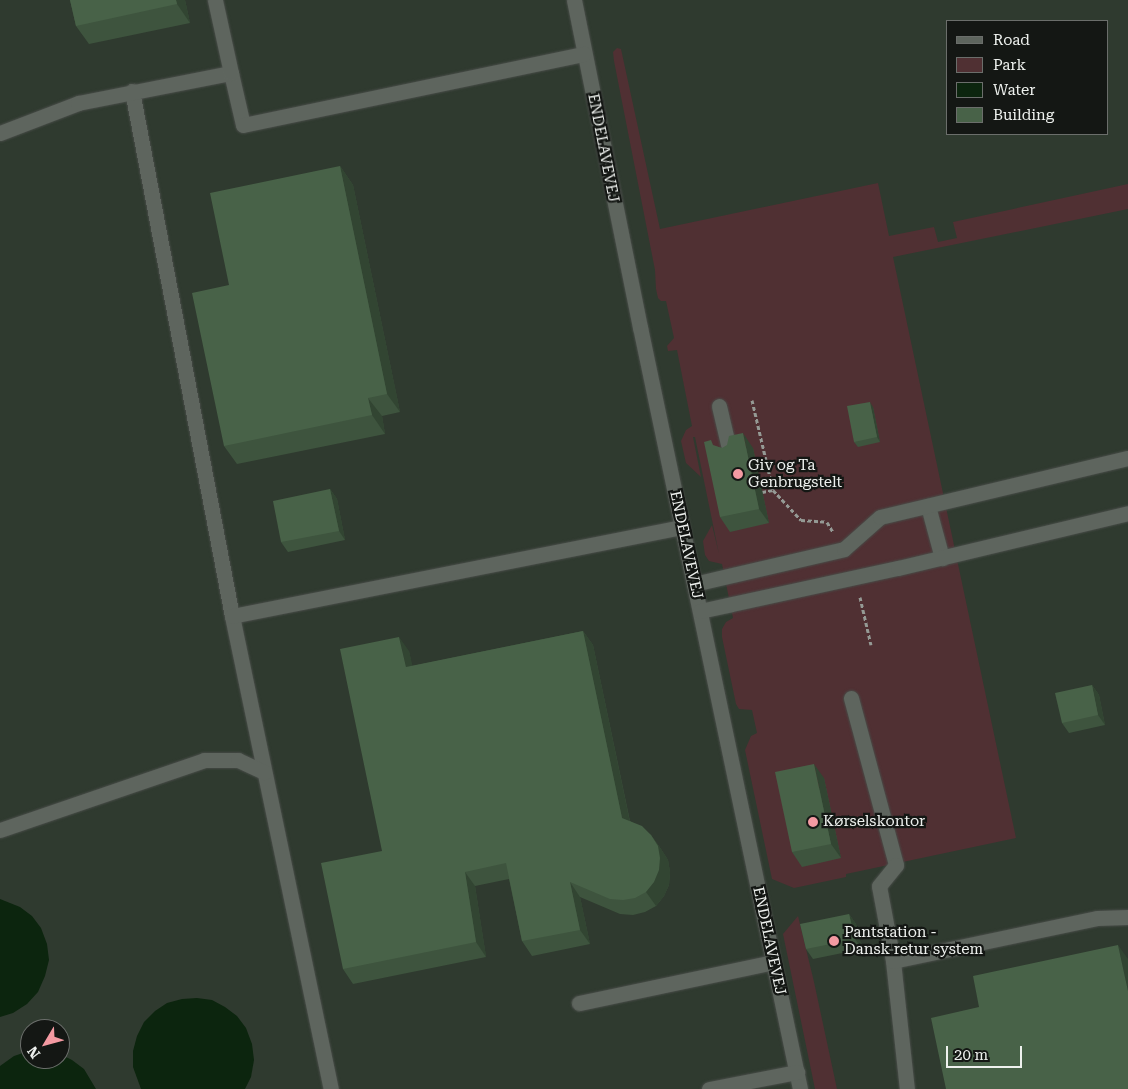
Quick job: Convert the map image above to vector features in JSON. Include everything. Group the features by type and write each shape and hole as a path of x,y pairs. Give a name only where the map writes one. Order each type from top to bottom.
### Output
{"street":[{"path":"215,0 243,124 584,54"},
{"name":"ENDELAVEVEJ","path":"574,0 800,1089"},
{"path":"0,133 78,102 231,73"},
{"path":"132,91 232,616 331,1089"},
{"path":"719,406 730,452"},
{"path":"694,584 844,549 880,517 1128,458"},
{"path":"928,506 942,558"},
{"path":"700,611 942,558 1128,514"},
{"path":"232,616 682,527"},
{"path":"850,698 896,865 879,886 893,961 907,1089"},
{"path":"0,830 204,760 238,760 264,772"},
{"path":"893,961 1097,918 1128,917"},
{"path":"579,1003 773,962"},
{"path":"709,1089 797,1072"}],"path":[{"path":"752,400 773,490"}],"shaded area":[{"path":"0,0 1128,0 1128,1089 0,1089"}],"green space":[{"path":"617,48 621,49 660,229 878,183 889,236 934,227 938,242 957,238 953,222 1128,184 1128,209 893,257 1016,838 846,874 846,877 794,888 772,879 745,750 751,736 757,733 752,710 739,709 736,704 722,637 722,629 726,622 733,618 722,564 709,561 705,555 703,541 712,525 719,554 695,437 693,437 701,477 686,463 681,441 686,430 692,426 677,350 668,351 667,346 674,338 666,301 661,301 658,298 656,289 655,270 614,61 613,52"},
{"path":"798,916 837,1089 815,1089 783,934"}],"water":[{"path":"0,899 20,907 32,916 41,928 47,944 49,960 38,992 27,1004 13,1013 0,1017"},
{"path":"197,998 212,1000 225,1007 237,1016 246,1028 252,1044 254,1060 251,1077 245,1089 141,1089 133,1067 133,1051 137,1036 144,1022 167,1003"},
{"path":"20,1054 20,1069 70,1069 70,1059 84,1069 96,1089 0,1089 0,1066"}],"building":[{"path":"70,0 176,0 177,4 76,26"},
{"path":"340,166 387,394 368,398 372,415 224,446 192,293 229,285 210,193"},
{"path":"870,402 877,437 854,442 847,406"},
{"name":"Giv og Ta Genbrugstelt","path":"743,433 759,509 720,517 704,442 711,440 713,445 722,448 727,445 729,436"},
{"path":"330,489 339,531 281,542 273,501"},
{"path":"583,631 622,818 642,826 658,846 659,870 654,882 646,892 635,898 623,900 610,899 570,882 580,930 522,941 506,863 465,872 476,942 343,969 321,863 382,851 340,649 399,637 406,667"},
{"path":"1092,685 1098,715 1062,723 1055,693"},
{"name":"Kørselskontor","path":"814,764 831,844 792,852 775,772"},
{"path":"849,914 855,939 806,949 800,924"},
{"path":"1118,945 1128,991 1128,1089 946,1089 931,1018 979,1007 973,976"}],"place":[{"name":"Giv og Ta Genbrugstelt","path":"738,474"},
{"name":"Kørselskontor","path":"813,822"},
{"name":"Pantstation - Dansk retur system","path":"834,941"}]}
